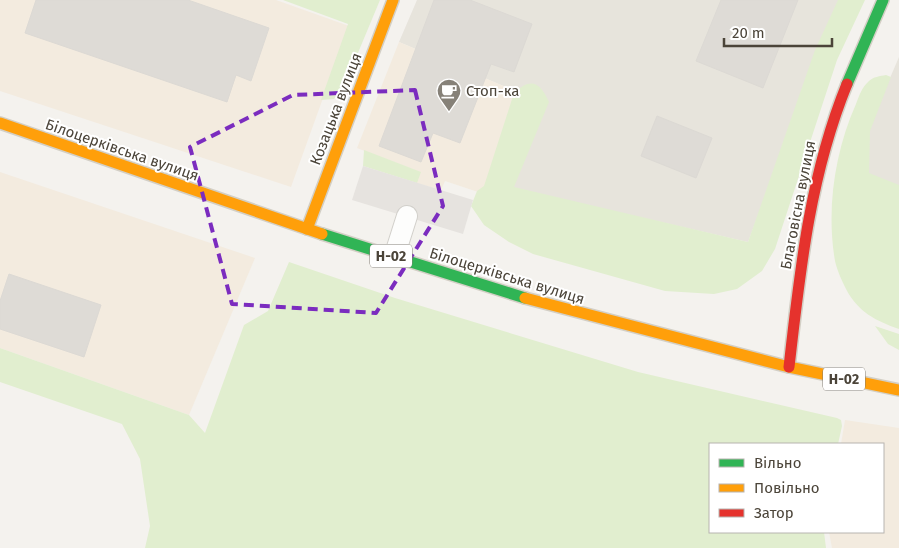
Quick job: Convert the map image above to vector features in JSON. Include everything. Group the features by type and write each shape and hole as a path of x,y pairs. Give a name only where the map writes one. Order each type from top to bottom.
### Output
{"main road":[{"name":"Козацька вулиця","path":"307,229 393,0"},
{"name":"Благовісна вулиця","path":"789,367 805,240 827,138 883,0"},
{"name":"Білоцерківська вулиця","path":"0,123 307,229 547,305 789,367 899,390"}],"lane":[{"path":"394,257 407,216"}],"highlighted area":[{"path":"415,90 443,206 376,313 232,304 190,147 293,95"}],"shaded area":[{"path":"0,0 276,0 349,26 291,187 0,91"},
{"path":"417,0 839,0 748,242 512,188 546,104 399,42"},
{"path":"399,42 546,104 512,188 478,192 445,181 441,190 416,183 420,172 357,148"},
{"path":"899,57 899,188 866,174 869,127"},
{"path":"363,166 473,200 463,234 352,200"},
{"path":"0,172 255,258 189,415 0,348"},
{"path":"845,420 899,428 899,548 832,548 829,533 884,533 884,443 841,443"}],"green space":[{"path":"283,0 380,0 345,84 334,99 321,100 348,24"},
{"path":"838,0 865,0 837,60 775,249 762,271 737,289 714,294 665,291 533,254 509,242 484,225 471,206 477,191 484,186 514,93 525,85 534,84 542,90 549,102 514,187 748,242 815,50"},
{"path":"886,75 891,77 870,131 869,173 899,185 899,329 868,315 856,304 844,286 837,268 832,241 834,181 849,122 864,86 872,79"},
{"path":"364,150 421,172 417,183 363,166"},
{"path":"289,262 395,298 638,372 837,418 841,420 842,426 838,443 709,443 709,533 824,533 826,548 145,548 150,526 140,459 122,424 0,382 0,348 189,415 205,433 244,325 268,311"},
{"path":"875,326 899,334 899,350 888,344"}],"building":[{"path":"36,0 188,0 269,28 251,81 236,75 227,102 25,33"},
{"path":"434,0 470,0 532,24 514,72 491,64 460,143 433,133 421,162 379,146"},
{"path":"721,0 798,0 763,88 696,61"},
{"path":"657,116 712,138 696,178 641,156"},
{"path":"9,274 101,305 84,357 0,329 0,301"}],"traffic: fast":[{"path":"847,84 883,0"},
{"path":"322,234 525,298"}],"traffic: slow":[{"path":"307,229 393,0"},
{"path":"0,123 322,234"},
{"path":"525,298 789,367 899,390"}],"traffic: jam":[{"path":"789,367 802,259 815,188 834,118 847,84"}],"place":[{"name":"Стоп-ка","path":"449,112"}]}
